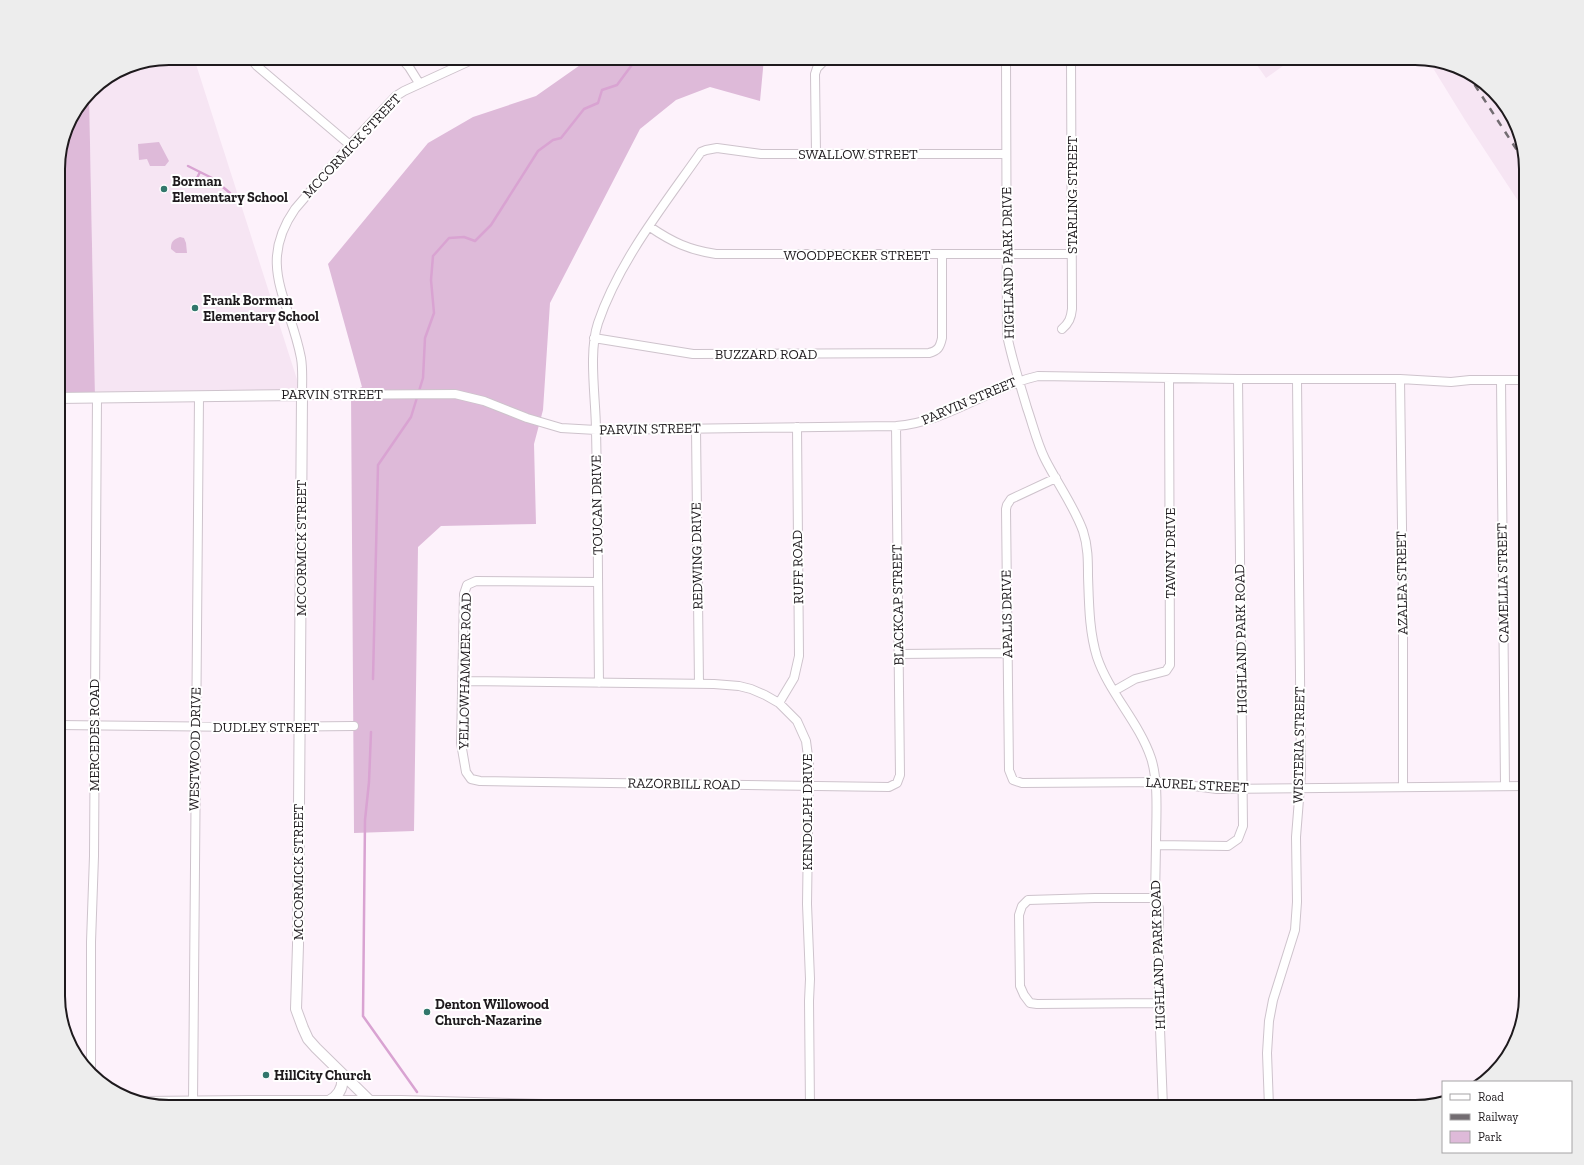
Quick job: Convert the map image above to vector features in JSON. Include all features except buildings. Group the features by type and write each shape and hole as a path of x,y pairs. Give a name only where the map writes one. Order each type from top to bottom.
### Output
{"street":[{"path":"256,65 350,145"},
{"path":"408,65 419,83"},
{"name":"MCCORMICK STREET","path":"366,1100 308,1039 296,1009 298,945 302,395 300,356 276,271 278,245 283,229 295,208 392,99 419,83 460,65"},
{"path":"816,154 815,74 820,65"},
{"name":"HIGHLAND PARK DRIVE","path":"1006,65 1007,335 1038,444 1077,517 1083,532 1088,560 1089,610 1093,643 1104,674 1145,744 1154,768 1156,845"},
{"name":"STARLING STREET","path":"1062,329 1071,317 1072,309 1071,65"},
{"name":"SWALLOW STREET","path":"711,148 761,154 1006,154"},
{"name":"TOUCAN DRIVE","path":"599,683 596,430 593,360 594,338 610,294 623,268 701,152 711,148"},
{"name":"WOODPECKER STREET","path":"650,227 668,239 684,247 699,252 716,254 1072,254"},
{"name":"BUZZARD ROAD","path":"594,338 674,352 706,355 929,353 939,349 942,338 942,254"},
{"name":"PARVIN STREET","path":"65,398 249,394 454,394 484,401 527,418 561,428 596,430 896,426 910,425 928,420 1019,380 1038,376 1054,375 1238,379"},
{"name":"TAWNY DRIVE","path":"1114,691 1135,679 1166,671 1170,665 1169,378"},
{"path":"1238,379 1400,379 1451,382 1470,380 1519,380"},
{"name":"HIGHLAND PARK ROAD","path":"1162,1100 1159,1003 1159,908 1155,898 1156,845 1228,846 1238,839 1243,826 1238,379"},
{"name":"AZALEA STREET","path":"1400,379 1403,601 1403,787"},
{"name":"WISTERIA STREET","path":"1269,1100 1267,1054 1269,1022 1273,1000 1295,930 1297,909 1296,837 1300,788 1300,604 1297,380"},
{"name":"CAMELLIA STREET","path":"1501,380 1505,786"},
{"name":"WESTWOOD DRIVE","path":"193,1100 194,789 197,726 196,651 199,396"},
{"name":"MERCEDES ROAD","path":"91,1065 91,942 94,856 96,397"},
{"name":"BLACKCAP STREET","path":"896,426 900,775 897,783"},
{"name":"RUFF ROAD","path":"779,703 794,678 799,656 797,427"},
{"name":"REDWING DRIVE","path":"696,428 699,684"},
{"name":"APALIS DRIVE","path":"1013,780 1009,770 1007,505 1015,497 1056,478"},
{"name":"YELLOWHAMMER ROAD","path":"471,779 466,772 460,743 464,594 467,585 476,581 598,582"},
{"path":"898,654 1008,653"},
{"name":"KENDOLPH DRIVE","path":"462,681 726,685 751,689 765,695 779,703 797,721 806,741 809,764 807,911 810,979 810,1100"},
{"name":"DUDLEY STREET","path":"65,725 354,726"},
{"name":"RAZORBILL ROAD","path":"471,779 480,781 808,786 889,786 897,783"},
{"name":"LAUREL STREET","path":"1013,780 1022,783 1179,783 1210,789 1519,786"},
{"path":"1155,898 1028,900 1022,906 1019,914 1020,986 1030,1003 1037,1004 1159,1003"},
{"path":"330,1100 340,1091 343,1083 342,1074"}],"shaded area":[{"name":"Borman Elementary School","path":"162,65 196,65 302,395 95,397 89,101 111,82 129,73 148,67"},
{"path":"1257,65 1284,65 1266,78"},
{"path":"1432,67 1449,70 1479,86 1489,95 1502,111 1511,129 1518,155 1519,202"}],"green space":[{"path":"580,65 763,65 760,101 710,87 676,100 640,129 550,303 543,410 534,444 536,524 441,526 418,547 414,831 354,833 351,392 362,387 328,264 428,143 473,117 536,96"},
{"path":"89,101 95,397 65,397 65,162 70,135 82,111"},
{"path":"159,142 169,161 165,166 150,166 147,159 139,160 138,144"},
{"path":"180,237 184,238 187,253 176,253 171,249 171,244 173,241"}],"waterway":[{"path":"373,679 378,465 411,417 423,378 425,338 434,313 431,280 433,256 449,238 464,237 475,241 491,225 538,151 553,140 561,138 584,109 598,103 602,90 617,85 632,65"},
{"path":"188,166 212,178 230,193"},
{"path":"194,184 200,172"},
{"path":"371,732 369,782 365,820 363,1016 417,1092"}],"railway":[{"path":"1473,83 1517,150"}],"place":[{"name":"Borman Elementary School","path":"164,189"},
{"name":"Frank Borman Elementary School","path":"195,308"},
{"name":"Denton Willowood Church-Nazarine","path":"427,1012"},
{"name":"HillCity Church","path":"266,1075"}]}
